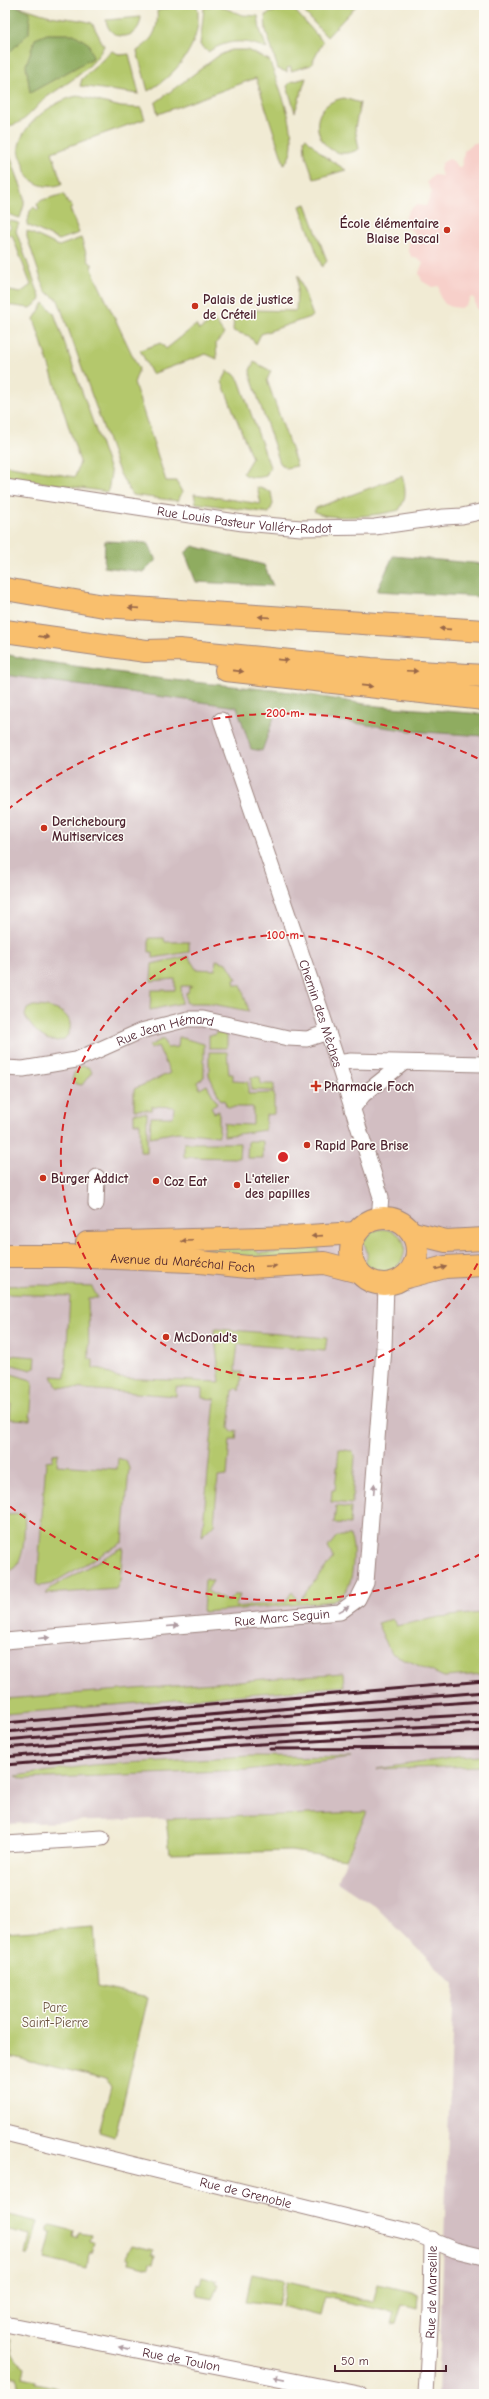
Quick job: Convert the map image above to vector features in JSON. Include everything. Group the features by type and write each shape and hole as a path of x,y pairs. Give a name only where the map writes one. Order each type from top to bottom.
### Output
{"main road":[{"path":"5,590 104,606 484,631"},
{"path":"5,631 146,651 180,650 371,669 484,676"},
{"path":"146,651 154,656 178,664 484,699"},
{"path":"484,1239 446,1241 413,1233 398,1220 378,1218 366,1223 356,1233 351,1253 353,1264 359,1272 376,1283 395,1281 445,1267 484,1265"},
{"name":"Avenue du Maréchal Foch","path":"5,1242 98,1243 292,1237 356,1233"},
{"path":"395,1281 416,1262 418,1252 413,1233"},
{"name":"Avenue du Maréchal Foch","path":"5,1256 66,1256 182,1261 248,1267 324,1263 359,1272"}],"street":[{"name":"Rue Louis Pasteur Valléry-Radot","path":"5,487 243,523 301,528 375,527 444,517 462,516 484,511"},
{"name":"Chemin des Mèches","path":"221,720 328,1032 381,1197 378,1218"},
{"name":"Rue Jean Hémard","path":"5,1068 24,1069 76,1060 141,1031 188,1019 203,1019 288,1038 307,1039 328,1032"},
{"path":"337,1063 351,1061 402,1064 484,1064"},
{"path":"352,1109 363,1095 402,1064"},
{"path":"96,1204 97,1177"},
{"name":"Rue Marc Seguin","path":"5,1641 340,1612 358,1599 366,1583 384,1348 395,1281"},
{"path":"5,1844 102,1838"},
{"name":"Rue de Grenoble","path":"5,2133 432,2239 455,2250 484,2257"},
{"name":"Rue de Marseille","path":"426,2394 431,2310 432,2239"},
{"name":"Rue de Toulon","path":"5,2324 359,2394"}],"shaded area":[{"name":"École élémentaire Blaise Pascal","path":"474,143 484,143 484,316 476,307 474,298 471,297 467,304 461,308 452,307 445,304 440,297 439,286 432,287 422,281 419,273 423,262 411,256 408,249 410,238 416,234 407,227 405,219 409,210 416,205 426,206 432,192 427,182 434,175 442,176 440,169 442,163 449,159 453,161 458,168 462,166 464,151"},
{"path":"5,675 411,731 484,732 484,2394 438,2394 454,1984 377,1908 337,1882 367,1812 5,1824"}],"green space":[{"path":"5,5 22,7 53,16 92,23 104,46 86,69 42,101 28,116 18,123 5,126"},
{"path":"5,5 14,5 30,12 29,33 5,57"},
{"path":"178,5 197,5 197,31 192,44 179,66 159,84 148,91 137,51 147,43 156,29 157,11"},
{"path":"217,5 242,15 258,16 260,30 267,49 252,43 237,42 223,45 208,52 200,45 204,8"},
{"path":"290,5 323,42 311,65 291,71 291,67 287,68 287,72 278,69 266,30 265,15"},
{"path":"298,5 357,5 327,37"},
{"path":"141,17 136,31 130,35 124,36 113,33 108,27 106,20"},
{"path":"47,34 74,34 89,44 93,58 30,93 26,65 35,39"},
{"path":"231,50 247,50 269,60 283,98 291,129 292,143 290,155 284,164 256,78 158,114 155,103 218,56"},
{"path":"112,51 121,55 129,54 139,94 80,86 82,79"},
{"path":"306,78 295,112 287,86 291,82"},
{"path":"78,96 121,107 141,108 145,119 52,152 62,184 46,186 36,183 25,171 20,154 19,145 23,134 35,119 43,112 52,106"},
{"path":"344,98 360,103 355,128 359,149 345,153 334,151 325,144 319,134 318,123 321,112 329,103"},
{"path":"306,138 324,156 346,170 314,179 305,153 304,139"},
{"path":"5,142 24,195 24,205 20,218 10,215 5,199"},
{"path":"64,194 68,204 71,204 72,208 70,209 79,233 59,240 27,225 30,211 34,207 37,210 39,209 37,204 42,200"},
{"path":"306,204 327,261 322,267 300,206"},
{"path":"10,221 19,223 16,231 41,300 31,308 5,305 5,290 20,293 31,285 12,235 5,237 5,233 11,227 7,223"},
{"path":"27,231 59,246 81,238 89,262 93,265 91,266 95,277 139,369 134,383 166,481 176,481 182,492 178,501 132,495 119,472 58,300 45,291 27,237"},
{"path":"298,275 313,316 261,334 256,344 249,336 233,331 234,315 250,313 250,310 296,311"},
{"path":"44,303 54,313 111,473 108,492 5,477 5,465 75,477 80,462 34,319"},
{"path":"214,320 224,334 216,343 217,359 206,354 152,374 140,350 161,343 166,349 196,325 199,330"},
{"path":"254,362 271,371 267,380 297,466 286,468 280,463 251,377 250,370"},
{"path":"228,371 234,374 239,380 270,467 266,476 254,478 243,473 252,458 222,382"},
{"path":"402,476 405,498 399,510 380,514 342,517 330,516 314,511 316,508"},
{"path":"257,487 271,492 273,504 269,513 196,503 194,494 261,504"},
{"path":"105,541 147,543 156,560 144,572 104,567"},
{"path":"193,546 264,565 273,586 196,582 185,553"},
{"path":"393,556 484,564 484,597 377,591"},
{"path":"5,654 27,659 163,679 292,692 377,706 484,714 484,736 411,731 276,712 262,751 251,749 237,707 5,675"},
{"path":"149,938 164,938 165,942 189,942 189,952 153,958 153,952 149,952"},
{"path":"188,956 196,969 215,970 216,960 227,963 237,979 234,979 235,985 241,985 249,1011 207,1003 186,1003 186,992 188,993 189,987 192,986 181,986 182,1003 150,1010 151,990 175,990 175,979 151,981 152,964"},
{"path":"33,1006 52,1008 63,1013 67,1017 70,1023 70,1029 64,1039 58,1041 52,1040 40,1035 35,1030 25,1015 27,1009"},
{"path":"216,1032 227,1035 227,1048 209,1048 209,1035 215,1035"},
{"path":"179,1037 204,1044 204,1077 197,1082 200,1089 207,1085 217,1103 211,1107 214,1113 219,1111 219,1136 178,1132 150,1137 151,1117 173,1117 174,1107 152,1106 152,1110 134,1110 134,1089 170,1073 158,1046 150,1049 149,1046 163,1039 167,1048 178,1047"},
{"path":"209,1052 227,1052 229,1074 233,1074 233,1081 248,1082 248,1094 274,1093 274,1114 266,1115 265,1130 224,1136 224,1122 229,1124 253,1125 253,1107 227,1107 224,1100 221,1101 209,1075"},
{"path":"82,1066 88,1067 92,1072 82,1085 76,1084 72,1081 74,1073"},
{"path":"251,1077 260,1077 261,1084 274,1084 274,1091 251,1090"},
{"path":"134,1113 147,1113 147,1152 140,1152 140,1123 134,1123"},
{"path":"248,1141 263,1141 263,1158 247,1158"},
{"path":"184,1143 240,1143 239,1158 184,1157"},
{"path":"380,1229 394,1232 402,1239 405,1249 402,1259 397,1267 388,1272 377,1271 365,1263 367,1252 363,1242 372,1231"},
{"path":"319,1242 318,1257 270,1261 168,1248 255,1247 258,1253 275,1253 278,1247"},
{"path":"39,1285 92,1287 98,1298 88,1298 89,1359 93,1360 93,1368 102,1369 117,1378 220,1382 214,1329 327,1338 325,1351 238,1344 235,1368 236,1372 242,1372 239,1391 236,1388 233,1390 229,1428 232,1432 237,1430 236,1440 230,1440 227,1476 218,1477 214,1524 202,1536 215,1399 202,1398 202,1389 176,1387 176,1396 57,1387 52,1376 65,1377 70,1296 5,1294 5,1286"},
{"path":"9,1355 36,1357 35,1367 31,1370 9,1364"},
{"path":"5,1372 31,1380 33,1383 30,1420 10,1419 11,1404 5,1403"},
{"path":"339,1449 351,1451 355,1455 352,1504 331,1502 332,1490 335,1490"},
{"path":"58,1453 57,1465 117,1469 118,1458 126,1461 129,1468 123,1542 51,1584 40,1586 37,1584 46,1461 53,1460 53,1454"},
{"path":"336,1506 351,1508 350,1524 334,1523"},
{"path":"25,1514 24,1539 21,1557 18,1564 5,1572 5,1515"},
{"path":"337,1536 350,1536 353,1545 353,1561 352,1575 348,1587 345,1592 334,1600 327,1602 203,1612 205,1579 213,1581 207,1591 228,1602 234,1595 240,1595 235,1607 286,1602 292,1591 298,1602 333,1558 328,1547"},
{"path":"123,1547 120,1581 116,1589 46,1594 51,1588"},
{"path":"481,1613 484,1617 484,1674 444,1677 391,1653 377,1623 393,1619 396,1626 440,1617"},
{"path":"343,1673 344,1686 5,1714 5,1699"},
{"path":"250,1756 352,1757 246,1770 24,1779 16,1776 92,1765"},
{"path":"484,1756 484,1766 376,1769 457,1757"},
{"path":"367,1812 346,1859 291,1851 170,1854 166,1819"},
{"name":"Parc Saint-Pierre","path":"94,1927 98,1987 148,1998 115,2137 99,2132 111,2087 106,2079 5,2055 5,1933"},
{"path":"5,2214 38,2222 29,2255 26,2255 30,2235 5,2229"},
{"path":"51,2225 74,2231 73,2237 77,2238 79,2232 91,2234 89,2241 94,2242 91,2253 89,2252 87,2269 45,2259 51,2232 48,2231 48,2227"},
{"path":"132,2245 153,2250 152,2254 155,2255 153,2264 150,2263 149,2268 128,2263 129,2258 126,2257"},
{"path":"252,2274 284,2281 277,2305 246,2301"},
{"path":"202,2276 217,2280 216,2283 219,2284 213,2299 197,2296 197,2293 195,2292 197,2283 200,2284"},
{"path":"287,2282 373,2302 378,2284 419,2294 418,2308 402,2304 396,2324 391,2325 394,2313 325,2297 320,2316 281,2306"},
{"path":"5,2338 12,2340 12,2352 18,2362 25,2367 23,2377 36,2380 35,2383 55,2387 59,2390 58,2394 19,2394 17,2377 8,2377 8,2368 5,2368"}],"railway":[{"path":"5,1723 484,1681"},
{"path":"5,1732 484,1692"},
{"path":"5,1740 316,1713 484,1701"},
{"path":"5,1748 241,1728 484,1714"},
{"path":"5,1757 242,1737 484,1723"},
{"path":"5,1765 243,1745 484,1731"},
{"path":"270,1749 484,1748"}],"place":[{"name":"École élémentaire Blaise Pascal","path":"447,230"},
{"name":"Palais de justice de Créteil","path":"195,306"},
{"name":"Derichebourg Multiservices","path":"44,828"},
{"name":"Pharmacie Foch","path":"316,1086"},
{"name":"Rapid Pare Brise","path":"307,1145"},
{"name":"Burger Addict","path":"43,1178"},
{"name":"Coz Eat","path":"156,1181"},
{"name":"L'atelier des papilles","path":"237,1185"},
{"name":"McDonald's","path":"166,1337"}]}
